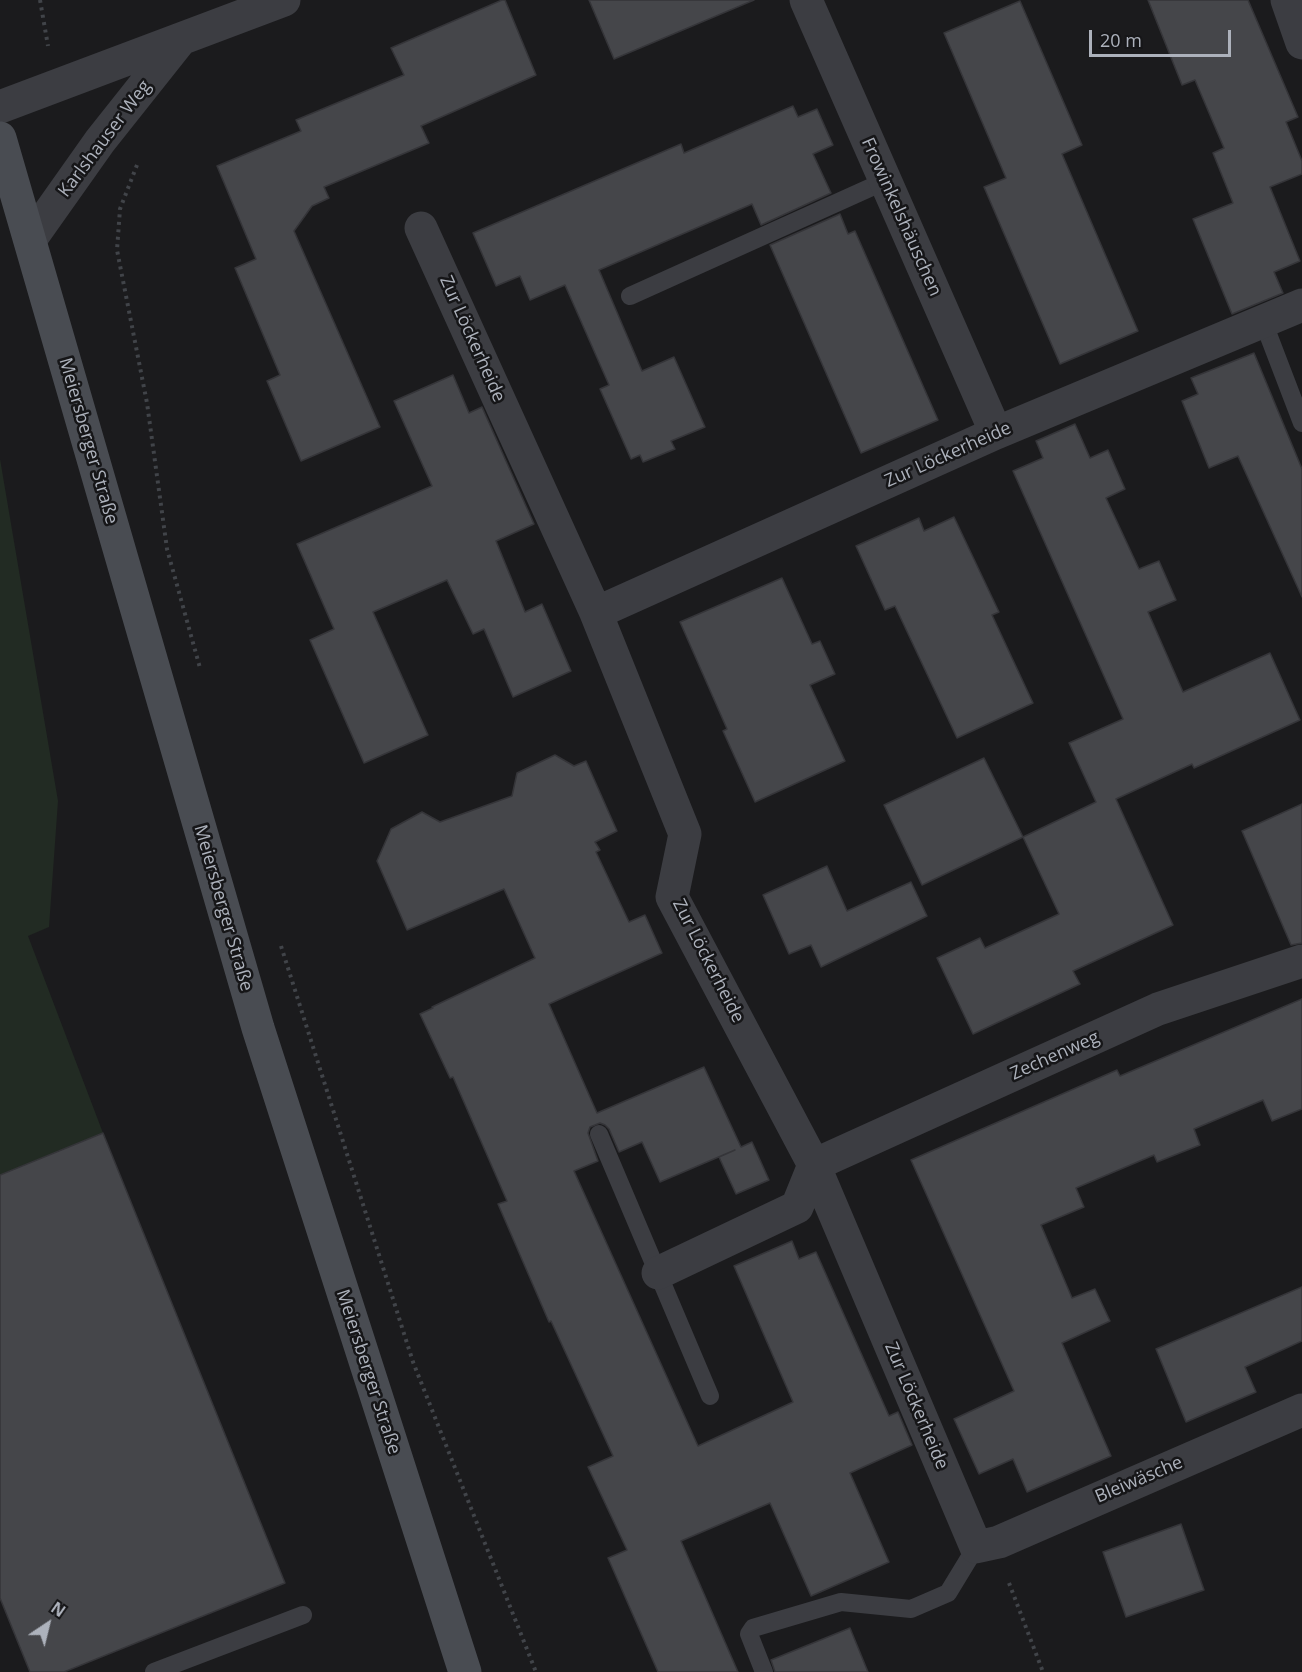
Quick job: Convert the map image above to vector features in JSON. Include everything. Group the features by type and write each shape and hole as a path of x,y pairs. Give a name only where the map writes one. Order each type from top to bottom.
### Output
{"main road":[{"name":"Meiersberger Straße","path":"0,138 258,1028 465,1672"}],"street":[{"name":"Karlshauser Weg","path":"0,107 284,0"},
{"name":"Frowinkelshäuschen","path":"806,0 996,433"},
{"path":"1287,0 1302,43"},
{"name":"Karlshauser Weg","path":"30,240 100,141 182,39"},
{"name":"Zur Löckerheide","path":"422,228 596,613 685,834 672,897 814,1165 987,1544"},
{"name":"Zur Löckerheide","path":"596,613 996,433 1302,305"},
{"name":"Zechenweg","path":"814,1165 1158,1009 1302,961"},
{"path":"658,1273 797,1207 814,1165"},
{"name":"Bleiwäsche","path":"987,1544 1302,1410"}],"lane":[{"path":"630,296 885,181"},
{"path":"1263,321 1302,423"},
{"path":"599,1134 710,1396"},
{"path":"764,1672 749,1634 753,1628 841,1602 911,1609 948,1593 987,1544"},
{"path":"154,1672 303,1615"}],"path":[{"path":"40,0 56,86"},
{"path":"100,141 139,161 120,208 117,250 147,403 167,549 202,675"},
{"path":"278,936 413,1362 536,1672"},
{"path":"987,1544 1012,1594 1043,1672"}],"shaded area":[{"path":"0,459 58,801 49,927 28,936 103,1133 0,1175"}],"building":[{"path":"505,0 536,75 421,126 429,143 324,187 329,198 312,206 294,231 380,427 301,461 267,381 280,375 235,268 256,259 217,166 301,131 296,120 404,75 391,48"},
{"path":"589,0 754,0 614,59"},
{"path":"1148,0 1248,0 1298,117 1286,122 1302,161 1302,174 1270,187 1300,261 1274,272 1283,293 1232,314 1193,219 1233,203 1213,153 1224,148 1195,80 1182,85"},
{"path":"1020,1 1082,145 1062,154 1138,331 1060,364 984,187 1006,178 944,33"},
{"path":"793,106 798,117 817,109 833,145 813,154 831,193 761,225 752,204 599,270 642,371 674,357 705,427 671,441 675,449 643,462 640,455 631,459 600,389 609,385 565,285 530,300 520,276 496,286 473,233 681,144 684,153"},
{"path":"840,214 848,234 855,231 938,420 861,453 770,245"},
{"path":"1254,353 1302,469 1302,597 1238,456 1209,468 1182,401 1198,394 1191,378"},
{"path":"453,375 469,413 482,407 534,524 496,541 525,612 542,604 571,671 513,697 484,629 473,634 447,580 373,612 428,735 364,763 310,640 334,629 297,544 432,486 394,401"},
{"path":"1075,424 1090,458 1108,450 1125,489 1106,498 1139,569 1159,561 1176,600 1148,612 1183,692 1270,653 1300,720 1194,768 1192,764 1116,799 1173,925 1073,971 1080,984 973,1034 937,958 980,938 985,948 1059,914 1023,837 1096,802 1069,743 1123,719 1013,471 1043,458 1036,441"},
{"path":"954,517 999,612 992,615 1033,703 957,738 895,606 885,610 856,546 919,518 924,531"},
{"path":"782,578 812,644 820,641 835,674 810,685 845,761 755,802 723,731 727,729 680,622"},
{"path":"555,755 574,766 586,761 617,831 595,842 600,850 596,852 629,922 645,915 662,953 549,1004 597,1113 704,1067 741,1147 752,1142 769,1180 736,1194 719,1157 735,1150 660,1182 642,1142 619,1152 609,1129 600,1123 590,1127 588,1133 598,1161 574,1171 698,1446 793,1402 734,1266 792,1241 799,1259 816,1252 889,1416 898,1412 912,1445 850,1473 889,1562 811,1596 770,1503 681,1541 738,1672 658,1672 608,1558 627,1550 588,1467 613,1456 551,1321 549,1322 498,1204 507,1201 453,1077 450,1078 420,1014 535,958 504,889 407,930 377,861 391,829 422,812 440,822 512,796 517,773"},
{"path":"984,758 1023,837 922,885 884,805"},
{"path":"1302,804 1302,943 1291,945 1242,831"},
{"path":"827,866 847,911 911,882 927,916 821,967 811,945 789,954 763,895"},
{"path":"1302,999 1302,1109 1272,1121 1263,1100 1194,1129 1200,1145 1157,1162 1154,1155 1076,1188 1084,1207 1041,1225 1072,1298 1095,1289 1110,1321 1062,1343 1111,1456 1027,1492 1013,1459 979,1474 954,1419 1014,1391 911,1160 1117,1070 1120,1076"},
{"path":"103,1133 285,1583 64,1672 30,1672 0,1598 0,1175"},
{"path":"1302,1287 1302,1341 1245,1367 1256,1392 1186,1422 1156,1349"},
{"path":"1181,1524 1204,1590 1126,1617 1103,1552"},
{"path":"850,1628 868,1672 775,1672 771,1660"}]}
